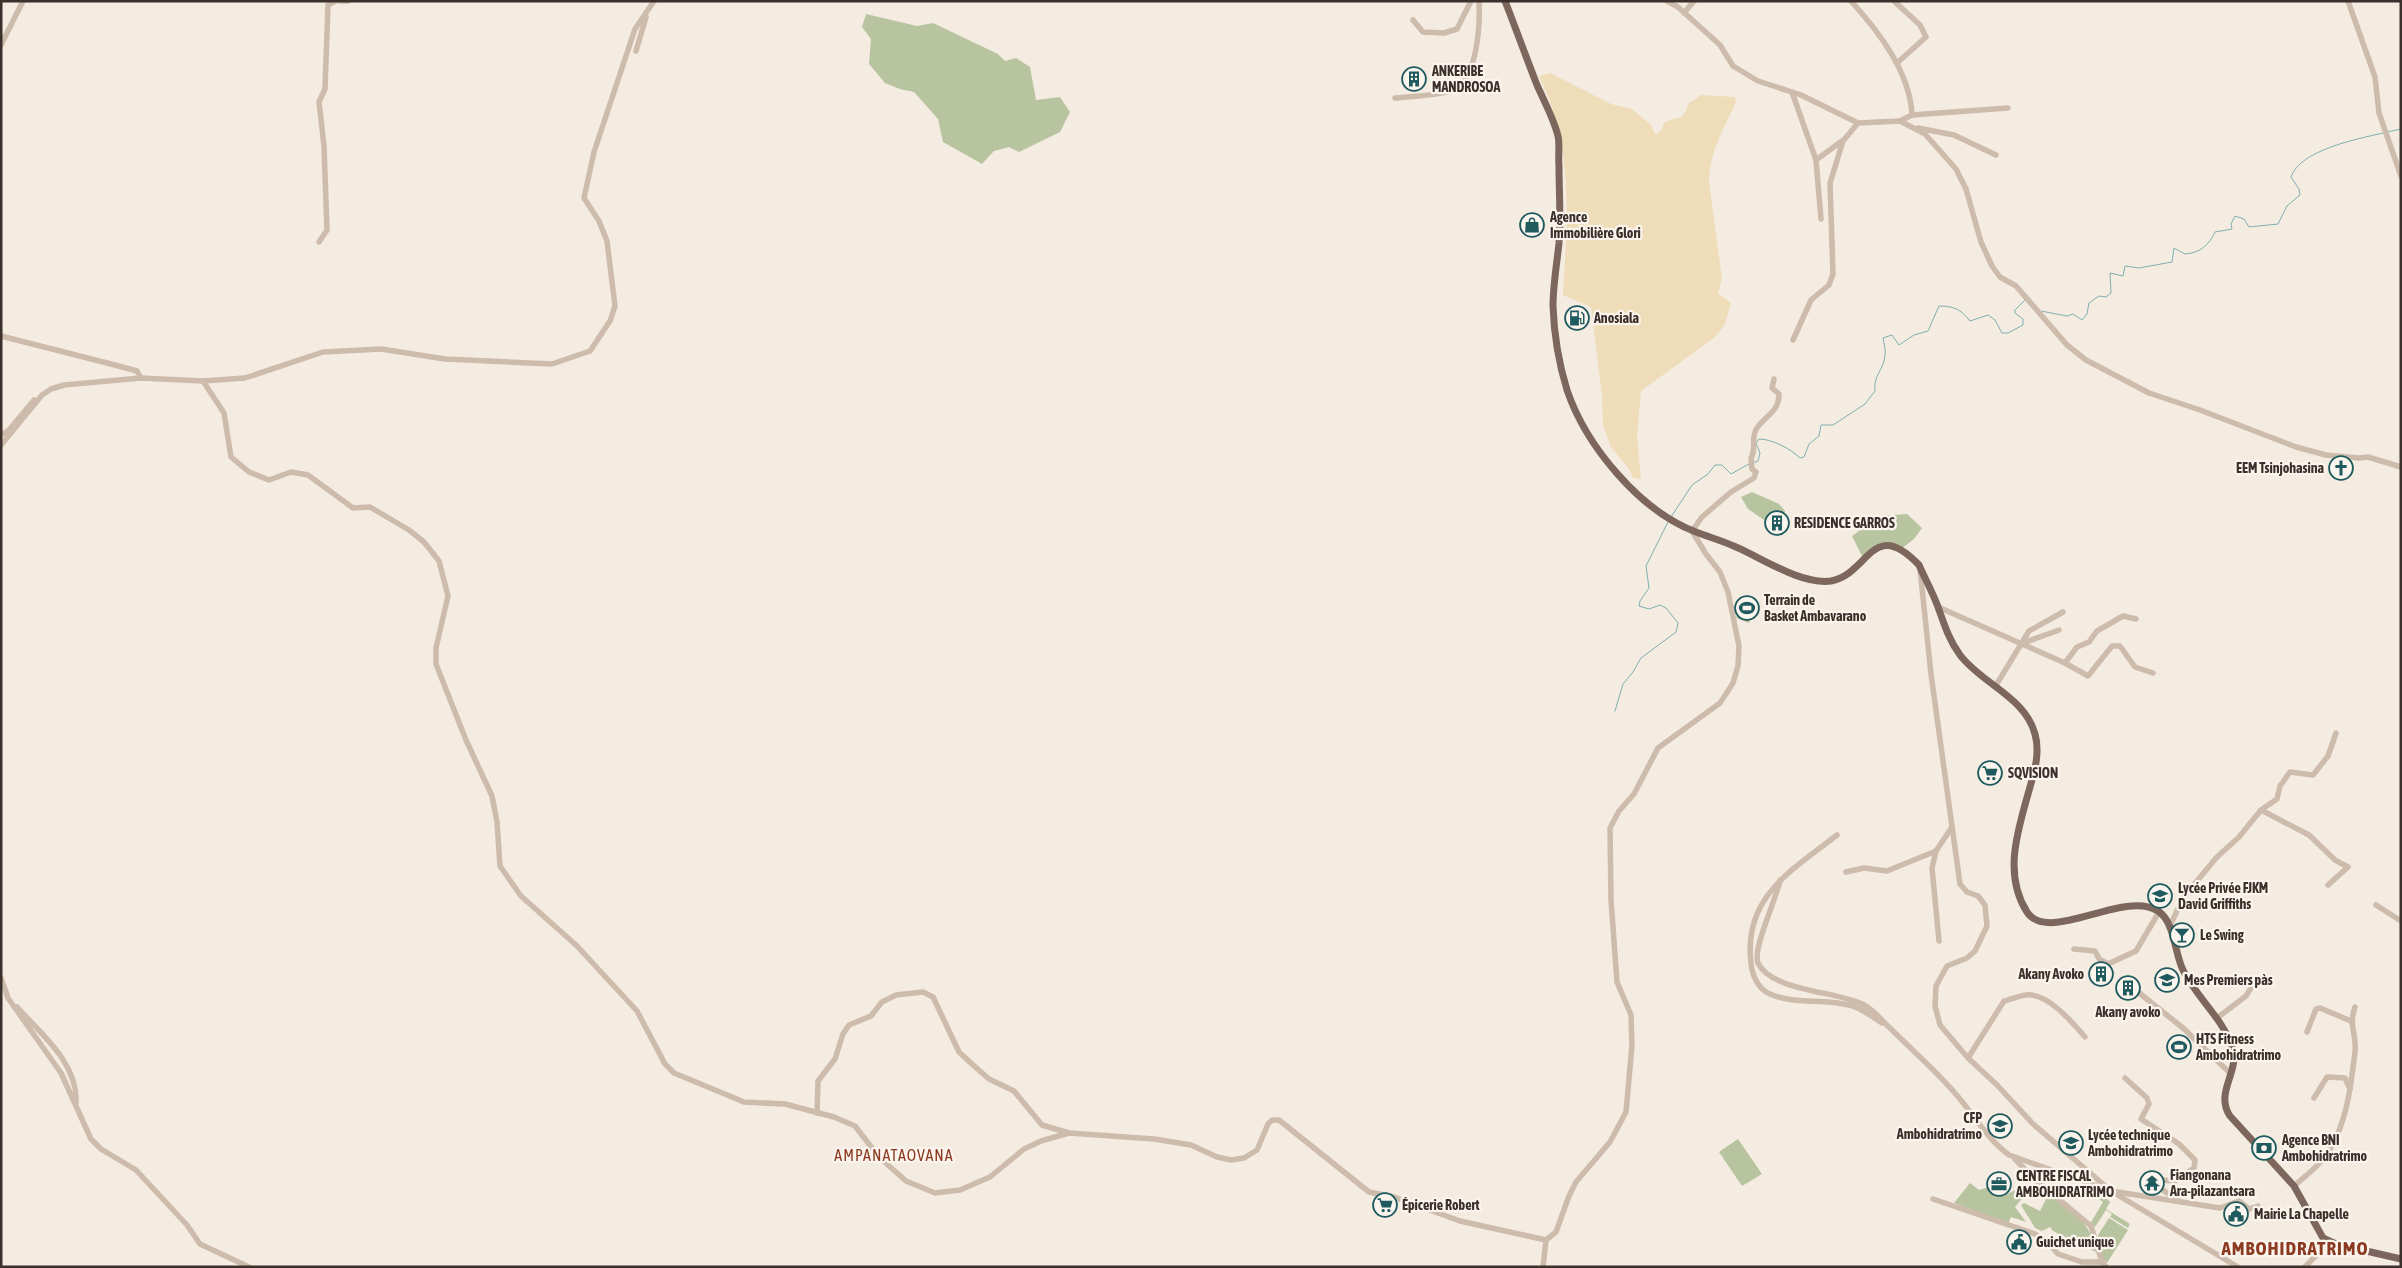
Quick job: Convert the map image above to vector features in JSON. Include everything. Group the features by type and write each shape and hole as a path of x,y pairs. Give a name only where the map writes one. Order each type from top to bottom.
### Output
{"main road":[{"path":"1505,1 1558,137 1561,194 1553,305 1556,340 1567,390 1573,405 1602,456 1625,482 1666,516 1692,531 1734,546 1808,579 1831,580 1841,577 1866,555 1886,546 1905,550 1919,565 1938,607 1948,636 1961,656 2024,712 2035,734 2036,767 2021,820 2014,868 2018,892 2028,913 2033,918 2052,922 2082,918 2131,904 2146,905 2159,912 2170,928 2183,970 2217,1018 2232,1047 2234,1058 2231,1074 2224,1092 2226,1111 2294,1186 2330,1241 2400,1262"}],"street":[{"path":"1,45 23,1"},
{"path":"319,242 327,230 324,146 319,102 326,89 328,5 335,1"},
{"path":"339,1 348,1"},
{"path":"1,435 9,430 35,399 50,389 64,386 141,378 203,381 245,378 324,352 381,349 445,358 552,364 590,351 610,320 615,306 607,241 599,221 584,198 594,152 635,29 654,1"},
{"path":"1413,20 1423,32 1444,33 1458,28 1471,1"},
{"path":"1395,98 1454,90 1465,78 1471,70 1480,29 1479,1"},
{"path":"1667,1 1684,13 1720,45 1733,66 1741,72 1778,89 1792,92 1858,123 1900,121 1916,127 1954,135 1996,155"},
{"path":"1684,13 1694,1"},
{"path":"1851,1 1866,17 1897,63 1909,92 1912,115"},
{"path":"1894,1 1920,25 1926,37 1897,63"},
{"path":"2348,1 2375,77 2379,113 2401,176"},
{"path":"636,51 648,10"},
{"path":"1792,92 1816,160 1821,219"},
{"path":"1900,121 1912,115 2008,108"},
{"path":"1816,160 1843,141 1858,123"},
{"path":"1916,127 1935,143 1956,169 1966,189 1981,242 1992,266 2000,277 2016,286 2067,345 2086,360 2149,393 2200,410 2296,447 2326,455 2368,457 2401,467"},
{"path":"1793,340 1811,300 1829,285 1833,274 1830,183 1843,141"},
{"path":"1,336 111,364 137,372 141,378"},
{"path":"1543,1267 1546,1240 1556,1232 1576,1182 1610,1142 1626,1112 1632,1045 1631,1015 1617,982 1611,900 1610,828 1619,811 1634,794 1658,748 1720,702 1734,682 1738,666 1739,646 1728,592 1720,572 1692,531 1702,517 1731,492 1754,478 1756,472 1752,469 1751,458 1754,454 1753,436 1756,429 1777,408 1779,402 1779,394 1772,388 1774,379"},
{"path":"203,381 224,413 231,457 249,472 269,480 290,472 308,476 353,508 370,507 409,530 424,542 439,561 448,596 436,648 436,664 466,740 492,796 497,822 500,866 522,896 576,944 637,1011 665,1064 674,1072 744,1102 784,1104 818,1112 855,1126 879,1157 906,1181 936,1193 960,1190 990,1177 1024,1148 1069,1133"},
{"path":"1,445 42,395"},
{"path":"1919,565 1931,674 1960,884 1967,892 1978,896 1985,905 1987,926 1975,951 1967,958 1947,966 1936,986 1935,1006 1940,1025 1968,1058 2002,1090 2032,1123 2112,1191 2238,1267"},
{"path":"1938,607 2088,676 2112,646 2120,646 2135,667 2153,673"},
{"path":"1995,687 2029,631 2063,612"},
{"path":"2065,664 2077,647 2089,642 2097,630 2123,616 2136,619"},
{"path":"2021,644 2059,630"},
{"path":"2170,928 2183,898 2216,858 2239,837 2261,810 2277,799 2280,786 2290,772 2313,775 2328,756 2336,733"},
{"path":"2261,810 2309,835 2335,860 2348,867 2328,885"},
{"path":"1939,941 1932,868 1936,851 1952,827"},
{"path":"1837,836 1780,880 1759,905 1750,957 1752,971 1757,983 1767,993 1781,998 1849,1004 1888,1026"},
{"path":"1846,872 1864,868 1886,871 1936,851"},
{"path":"1780,880 1778,893 1758,948 1757,961 1765,973 1775,979 1823,995 1848,998 1876,1013 1954,1092 1998,1147 2014,1158 2032,1177 2091,1226 2103,1265 2082,1262 2058,1254 2050,1245 2035,1234 1932,1199"},
{"path":"2376,905 2401,921"},
{"path":"2074,949 2096,951 2099,959 2108,964 2136,951 2159,912"},
{"path":"1,978 8,998 61,1073 91,1138 101,1149 136,1170 187,1225 200,1244 249,1267"},
{"path":"2217,1018 2246,996 2256,981"},
{"path":"818,1112 818,1081 835,1059 842,1034 849,1025 871,1016 882,1002 896,995 924,992 933,996 959,1052 989,1079 1014,1091 1042,1125 1069,1133 1154,1138 1192,1145 1217,1157 1231,1160 1244,1158 1257,1150 1268,1124 1272,1120 1279,1120 1369,1192 1394,1197 1460,1221 1546,1240"},
{"path":"2138,992 2183,1028 2231,1074"},
{"path":"1968,1058 2004,1001 2028,994 2046,1000 2059,1010 2085,1037"},
{"path":"2294,1186 2329,1152 2342,1121 2350,1089 2355,1037 2350,1021 2355,1007"},
{"path":"2307,1032 2316,1009 2320,1008 2350,1021"},
{"path":"2314,1098 2327,1077 2345,1078 2350,1089"},
{"path":"2125,1078 2147,1098 2149,1104 2142,1119 2180,1144 2195,1160 2194,1168 2175,1181 2161,1180 2159,1187 2181,1201"},
{"path":"2014,1158 2112,1191 2220,1208 2239,1201 2249,1209 2258,1206"},
{"path":"2305,1267 2320,1249 2330,1241"}],"green space":[{"path":"866,14 917,26 933,23 998,54 1005,61 1016,58 1030,67 1036,100 1060,97 1070,112 1060,132 1019,152 1009,147 994,151 982,164 943,142 938,119 914,92 885,83 869,64 871,39 862,27"},
{"path":"1752,492 1779,504 1785,511 1785,521 1770,524 1748,509 1741,497"},
{"path":"1907,514 1922,528 1914,539 1901,549 1885,546 1862,556 1852,536 1879,516"},
{"name":"Terrain de Basket Ambavarano","path":"1744,596 1757,599 1749,623 1736,618"},
{"path":"1738,1139 1762,1174 1742,1186 1719,1152"},
{"path":"1970,1183 1979,1190 1989,1187 2004,1196 2015,1190 2024,1196 2015,1207 2026,1222 2011,1217 2008,1224 1954,1203"},
{"path":"2101,1192 2110,1202 2106,1209 2130,1224 2128,1228 2110,1217 2112,1214 2106,1210 2095,1227 2090,1224 2103,1202 2098,1198"},
{"path":"2049,1193 2072,1211 2085,1225 2094,1242 2096,1252 2053,1231 2050,1227 2042,1231 2035,1228 2021,1205 2024,1203 2040,1211"},
{"path":"2109,1218 2128,1230 2107,1263 2103,1259 2098,1235"}],"sand":[{"path":"1550,73 1611,104 1632,109 1650,124 1656,135 1662,129 1664,123 1681,117 1688,104 1701,95 1735,97 1736,102 1714,151 1709,182 1722,279 1718,293 1731,303 1725,324 1715,337 1641,391 1637,436 1641,479 1633,478 1629,469 1611,447 1603,425 1602,395 1591,307 1563,295 1567,211 1566,184 1559,130 1551,103 1539,76"}],"waterway":[{"path":"2387,132 2401,129"},
{"path":"2041,311 2067,316 2073,314 2082,320 2087,314 2089,303 2099,296 2106,297 2111,293 2110,273 2123,276 2125,266 2139,268 2172,262 2174,248 2185,254 2200,250 2210,241 2215,232 2232,229 2231,224 2235,216 2244,219 2249,227 2278,224 2287,206 2300,195 2299,189 2291,177 2296,168 2317,153 2331,147 2383,133"},
{"path":"1753,463 1758,461 1760,453 1756,443 1759,439 1764,439 1786,448 1800,458 1804,457 1809,444 1819,436 1821,425 1833,425 1865,404 1875,391 1877,377 1883,365 1885,351 1883,338 1892,335 1899,345 1914,335 1928,331 1939,306 1956,309 1970,321 1988,315 1995,320 2002,333 2008,333 2023,325 2023,319 2015,313 2015,310 2025,300"},
{"path":"1671,517 1692,485 1708,474 1715,465 1722,465 1731,474 1749,464"},
{"path":"1615,711 1623,684 1641,658 1676,632 1678,623 1666,608 1660,605 1649,609 1639,606 1640,601 1649,588 1646,566 1669,520"}],"place":[{"name":"ANKERIBE MANDROSOA","path":"1414,79"},
{"name":"Agence Immobilière Glori","path":"1532,225"},
{"name":"Anosiala","path":"1577,318"},
{"name":"EEM Tsinjohasina","path":"2341,468"},
{"name":"RESIDENCE GARROS","path":"1777,523"},
{"name":"Terrain de Basket Ambavarano","path":"1747,608"},
{"name":"SQVISION","path":"1990,773"},
{"name":"Lycée Privée FJKM David Griffiths","path":"2160,896"},
{"name":"Le Swing","path":"2182,935"},
{"name":"Akany Avoko","path":"2101,974"},
{"name":"Mes Premiers pàs","path":"2167,980"},
{"name":"Akany avoko","path":"2128,988"},
{"name":"HTS Fitness Ambohidratrimo","path":"2179,1047"},
{"name":"CFP Ambohidratrimo","path":"2000,1126"},
{"name":"Lycée technique Ambohidratrimo","path":"2071,1143"},
{"name":"Agence BNI Ambohidratrimo","path":"2264,1148"},
{"name":"Fiangonana Ara-pilazantsara","path":"2152,1183"},
{"name":"CENTRE FISCAL AMBOHIDRATRIMO","path":"1999,1184"},
{"name":"Épicerie Robert","path":"1385,1205"},
{"name":"Mairie La Chapelle","path":"2236,1214"},
{"name":"Guichet unique","path":"2019,1242"}],"district":[{"name":"AMPANATAOVANA","path":"894,1155"},
{"name":"AMBOHIDRATRIMO","path":"2295,1248"}]}
